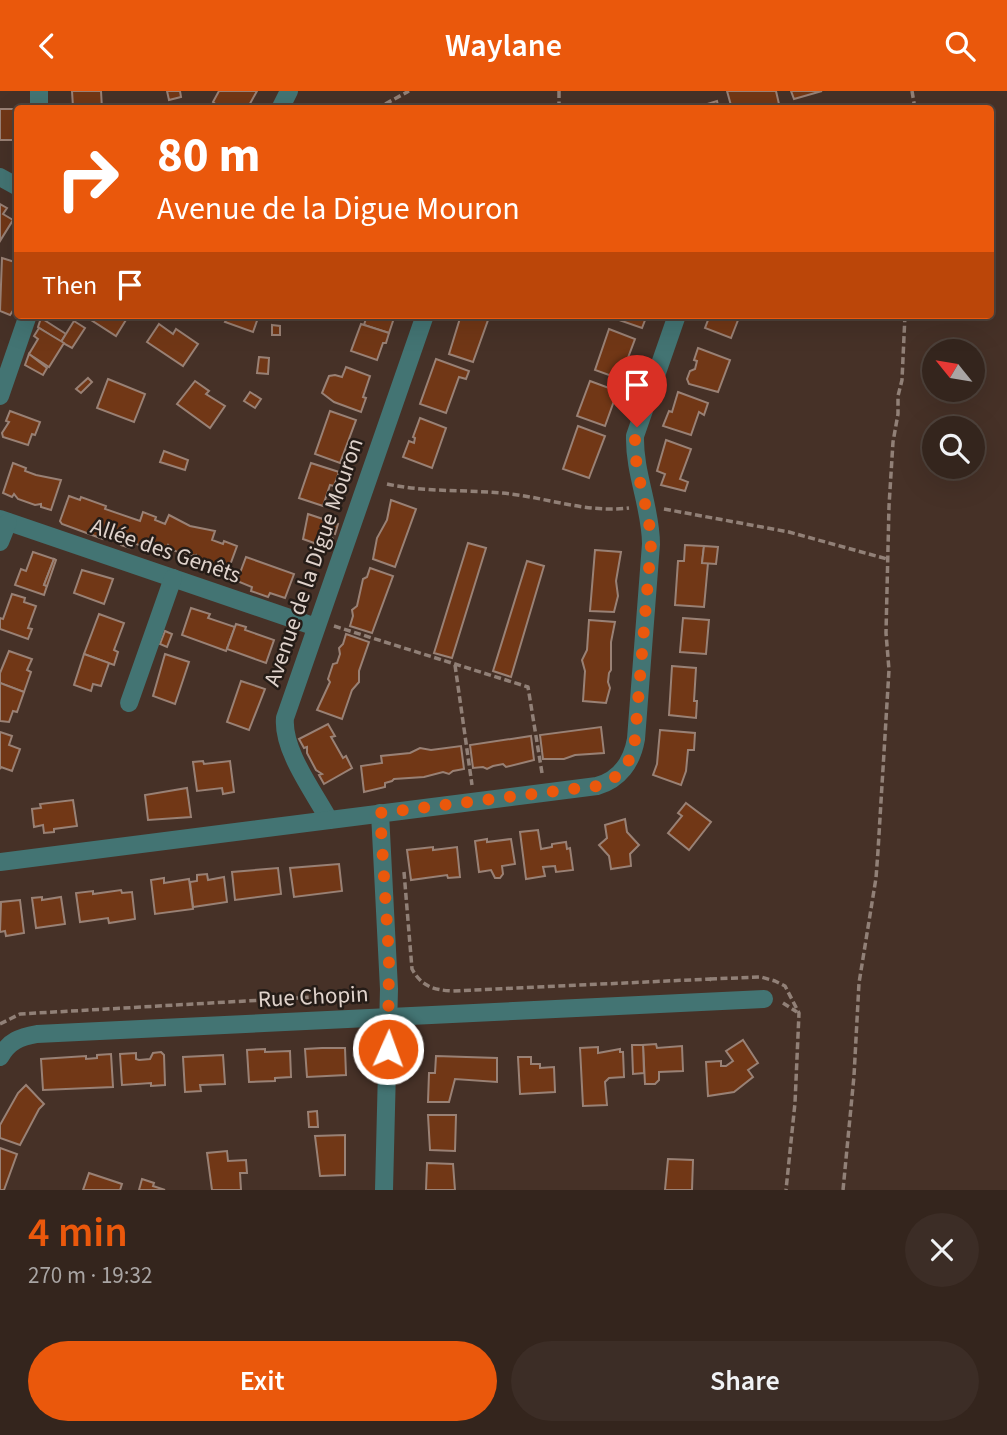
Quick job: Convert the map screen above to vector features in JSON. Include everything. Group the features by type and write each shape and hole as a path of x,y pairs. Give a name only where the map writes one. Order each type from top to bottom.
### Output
{"street":[{"path":"0,397 6,365 26,319"},
{"name":"Avenue de la Digue Mouron","path":"329,820 289,747 284,728 285,718 424,319"},
{"path":"0,862 545,793 605,784 620,773 634,750 651,544 650,525 635,451 635,436 676,319"},
{"path":"0,543 4,520"},
{"name":"Allée des Genêts","path":"4,520 316,627"},
{"path":"129,703 173,578"},
{"path":"380,813 390,1016 384,1190"},
{"name":"Rue Chopin","path":"0,1057 16,1039 37,1034 764,999"}],"path":[{"path":"383,105 409,91"},
{"path":"844,1190 859,983 875,888 878,851 889,670 886,633 889,506 898,396 902,380 905,319"},
{"path":"316,627 333,625 528,688 545,793"},
{"path":"455,666 474,801"},
{"path":"403,863 412,969 418,979 428,987 453,991 761,977 785,986 799,1013 795,1103 786,1190"},
{"path":"707,1002 710,979"},
{"path":"0,1024 20,1014 315,997 324,1003 328,1020"}],"building":[{"path":"72,91 101,91 102,105 73,105"},
{"path":"167,91 180,91 181,97 169,100"},
{"path":"219,91 257,91 249,105 216,105 213,102"},
{"path":"727,91 776,91 779,104 776,105 731,105"},
{"path":"791,91 822,91 794,99"},
{"path":"0,109 14,109 14,140 0,140"},
{"path":"0,204 7,208 3,214 13,220 0,241"},
{"path":"2,258 14,262 14,309 10,315 0,311"},
{"path":"43,319 66,334 61,342 38,327"},
{"path":"90,319 127,319 116,336"},
{"path":"227,319 258,319 253,332 225,322"},
{"path":"366,319 394,319 389,333 364,325"},
{"path":"460,319 488,320 473,362 449,354"},
{"path":"616,319 645,319 642,328"},
{"path":"708,319 738,319 731,338 705,328"},
{"path":"74,321 85,328 72,348 61,342"},
{"path":"159,324 173,334 176,329 198,344 183,366 147,342"},
{"path":"361,324 389,333 377,360 351,351"},
{"path":"272,325 280,326 280,335 272,335"},
{"path":"39,328 64,343 49,367 29,354 38,339 34,336"},
{"path":"609,329 635,339 620,379 595,370"},
{"path":"698,348 730,360 718,392 689,384 687,379 690,371 695,369 697,361 694,360"},
{"path":"29,354 47,368 43,375 25,365"},
{"path":"259,357 269,358 268,374 257,373"},
{"path":"436,359 469,371 466,379 459,377 446,413 420,404"},
{"path":"346,367 370,376 361,412 334,402 322,393 329,376 342,377"},
{"path":"88,378 92,382 81,393 76,389"},
{"path":"108,379 145,394 134,422 97,408"},
{"path":"195,381 209,391 206,394 225,406 210,428 177,404"},
{"path":"590,381 620,392 605,426 577,416"},
{"path":"250,392 261,399 255,408 244,401"},
{"path":"678,392 708,403 704,415 699,412 691,435 663,426 669,411 672,412"},
{"path":"10,411 40,422 28,445 3,437"},
{"path":"330,411 356,420 340,463 315,454"},
{"path":"420,418 446,428 432,468 403,457 409,441 414,443 413,437"},
{"path":"578,426 605,436 589,478 563,469"},
{"path":"666,440 691,449 680,479 688,482 685,491 661,485 665,474 657,471"},
{"path":"164,451 188,460 185,470 160,462"},
{"path":"13,463 36,475 61,480 51,510 41,507 41,504 35,505 18,499 14,494 12,497 3,493"},
{"path":"311,463 339,472 334,486 330,485 323,506 299,498"},
{"path":"69,496 80,500 81,497 140,521 143,512 165,524 169,515 190,526 215,531 212,540 237,546 226,576 216,572 217,570 205,568 204,561 196,558 196,555 190,556 172,550 168,545 166,548 158,545 153,550 142,543 141,546 132,542 130,548 121,545 122,540 108,535 103,539 62,524 60,521"},
{"path":"391,500 416,509 395,567 373,559 377,538 387,520"},
{"path":"308,514 338,524 328,548 303,539"},
{"path":"468,543 486,548 452,658 434,653"},
{"path":"685,545 704,546 702,563 708,563 704,607 675,605 678,561 684,561"},
{"path":"704,546 718,547 716,564 702,563"},
{"path":"595,550 621,552 616,581 618,596 614,612 590,611"},
{"path":"33,552 54,559 44,585 47,586 44,595 15,585 21,569 26,571"},
{"path":"246,557 294,574 285,598 270,593 268,597 251,591 252,587 237,581"},
{"path":"54,559 56,560 47,586 44,585"},
{"path":"527,561 544,566 511,677 493,671"},
{"path":"370,568 393,576 372,633 350,626 352,610 357,606 363,579 367,577"},
{"path":"82,570 113,579 104,604 74,593"},
{"path":"12,594 25,598 24,602 36,606 28,628 32,629 28,639 0,629 0,618 3,619"},
{"path":"191,608 210,614 208,618 235,627 226,651 182,635"},
{"path":"99,614 124,623 114,650 118,652 114,665 84,654"},
{"path":"683,618 709,620 706,654 680,652"},
{"path":"589,620 615,622 611,642 608,682 610,688 606,703 583,701 585,671 582,660 587,650"},
{"path":"236,624 274,640 266,663 227,649"},
{"path":"165,631 172,634 167,647 160,644"},
{"path":"346,634 369,642 359,671 359,682 352,690 342,719 317,710 330,682 328,679 333,664 337,663 339,648"},
{"path":"9,651 32,659 27,670 31,672 24,692 0,683 0,673"},
{"path":"84,654 109,663 101,686 93,684 91,691 74,685"},
{"path":"165,654 189,662 175,704 153,696"},
{"path":"672,666 696,668 696,718 669,715"},
{"path":"241,681 265,689 249,730 227,722"},
{"path":"0,683 24,692 17,712 13,711 9,722 0,721"},
{"path":"328,724 335,736 331,737 352,768 324,784 319,775 322,774 316,770 307,753 307,747 304,748 299,739"},
{"path":"601,727 604,753 543,759 540,735"},
{"path":"660,730 695,733 694,750 688,750 686,771 681,785 653,775 657,764"},
{"path":"0,732 12,736 9,745 20,749 12,771 1,767 0,769"},
{"path":"531,736 534,760 506,767 503,764 487,769 473,768 470,745"},
{"path":"461,746 464,769 449,774 443,772 424,777 394,779 385,783 385,787 364,792 361,766 382,763 381,756 410,753 420,748 431,750"},
{"path":"203,761 204,764 230,761 234,792 223,794 222,788 197,791 193,762"},
{"path":"187,788 191,817 148,820 145,795"},
{"path":"73,800 77,826 44,833 43,825 34,827 32,809 41,808 40,804"},
{"path":"686,803 711,822 689,850 668,833 682,816 678,813"},
{"path":"625,819 627,832 639,845 630,854 631,866 611,869 609,856 599,845 607,838 605,825"},
{"path":"538,830 541,849 566,842 567,849 570,848 573,870 556,872 555,866 543,867 545,876 526,879 520,832"},
{"path":"487,839 487,842 511,839 515,864 502,866 503,874 500,878 495,878 491,870 479,872 475,841"},
{"path":"433,847 433,850 457,847 460,877 448,878 447,875 411,880 407,850"},
{"path":"339,864 342,891 294,897 290,868"},
{"path":"278,868 281,894 235,900 232,872"},
{"path":"207,874 208,880 224,877 227,902 193,907 190,882 197,881 197,875"},
{"path":"164,878 164,883 189,879 193,909 155,914 151,880"},
{"path":"121,890 122,893 132,892 135,919 109,923 108,918 80,922 76,893 93,891 93,894"},
{"path":"42,897 42,900 61,897 65,924 36,928 32,898"},
{"path":"20,900 24,933 6,936 5,931 0,932 1,902"},
{"path":"743,1040 758,1063 748,1070 753,1077 734,1092 708,1096 706,1062 721,1061 721,1066 726,1066 733,1061 726,1051"},
{"path":"656,1044 657,1048 682,1046 683,1071 659,1072 659,1080 655,1084 645,1084 643,1045"},
{"path":"632,1045 643,1045 644,1073 633,1074"},
{"path":"598,1047 598,1053 620,1049 620,1052 623,1052 624,1077 609,1078 605,1082 607,1105 583,1106 580,1048"},
{"path":"345,1048 346,1075 307,1077 305,1049"},
{"path":"265,1049 265,1052 290,1051 291,1077 249,1082 247,1050"},
{"path":"161,1052 164,1055 165,1085 122,1085 120,1054 136,1053 136,1059 139,1060 150,1059 153,1053"},
{"path":"111,1054 113,1087 43,1090 41,1059 86,1056 86,1059"},
{"path":"223,1055 225,1084 200,1085 201,1091 185,1092 183,1057"},
{"path":"436,1056 497,1058 497,1082 455,1079 449,1102 428,1102 429,1073 435,1073"},
{"path":"518,1057 531,1057 531,1064 540,1064 540,1068 554,1067 555,1092 520,1094"},
{"path":"26,1085 44,1104 20,1145 0,1138 0,1125 18,1093"},
{"path":"317,1111 318,1127 309,1127 308,1112"},
{"path":"428,1115 456,1115 455,1151 430,1150"},
{"path":"345,1135 345,1175 320,1176 315,1136"},
{"path":"0,1148 17,1154 4,1190 0,1190"},
{"path":"227,1151 228,1161 246,1160 247,1173 240,1173 241,1190 212,1190 207,1153"},
{"path":"668,1159 693,1160 692,1190 665,1190"},
{"path":"427,1163 453,1164 455,1190 426,1190"},
{"path":"89,1173 122,1184 120,1190 83,1190"},
{"path":"142,1179 154,1183 153,1186 165,1190 139,1190"}],"route":[{"path":"388,1049 389,957 380,813 597,786 613,780 634,750 651,544 650,525 635,451 637,427"}]}
